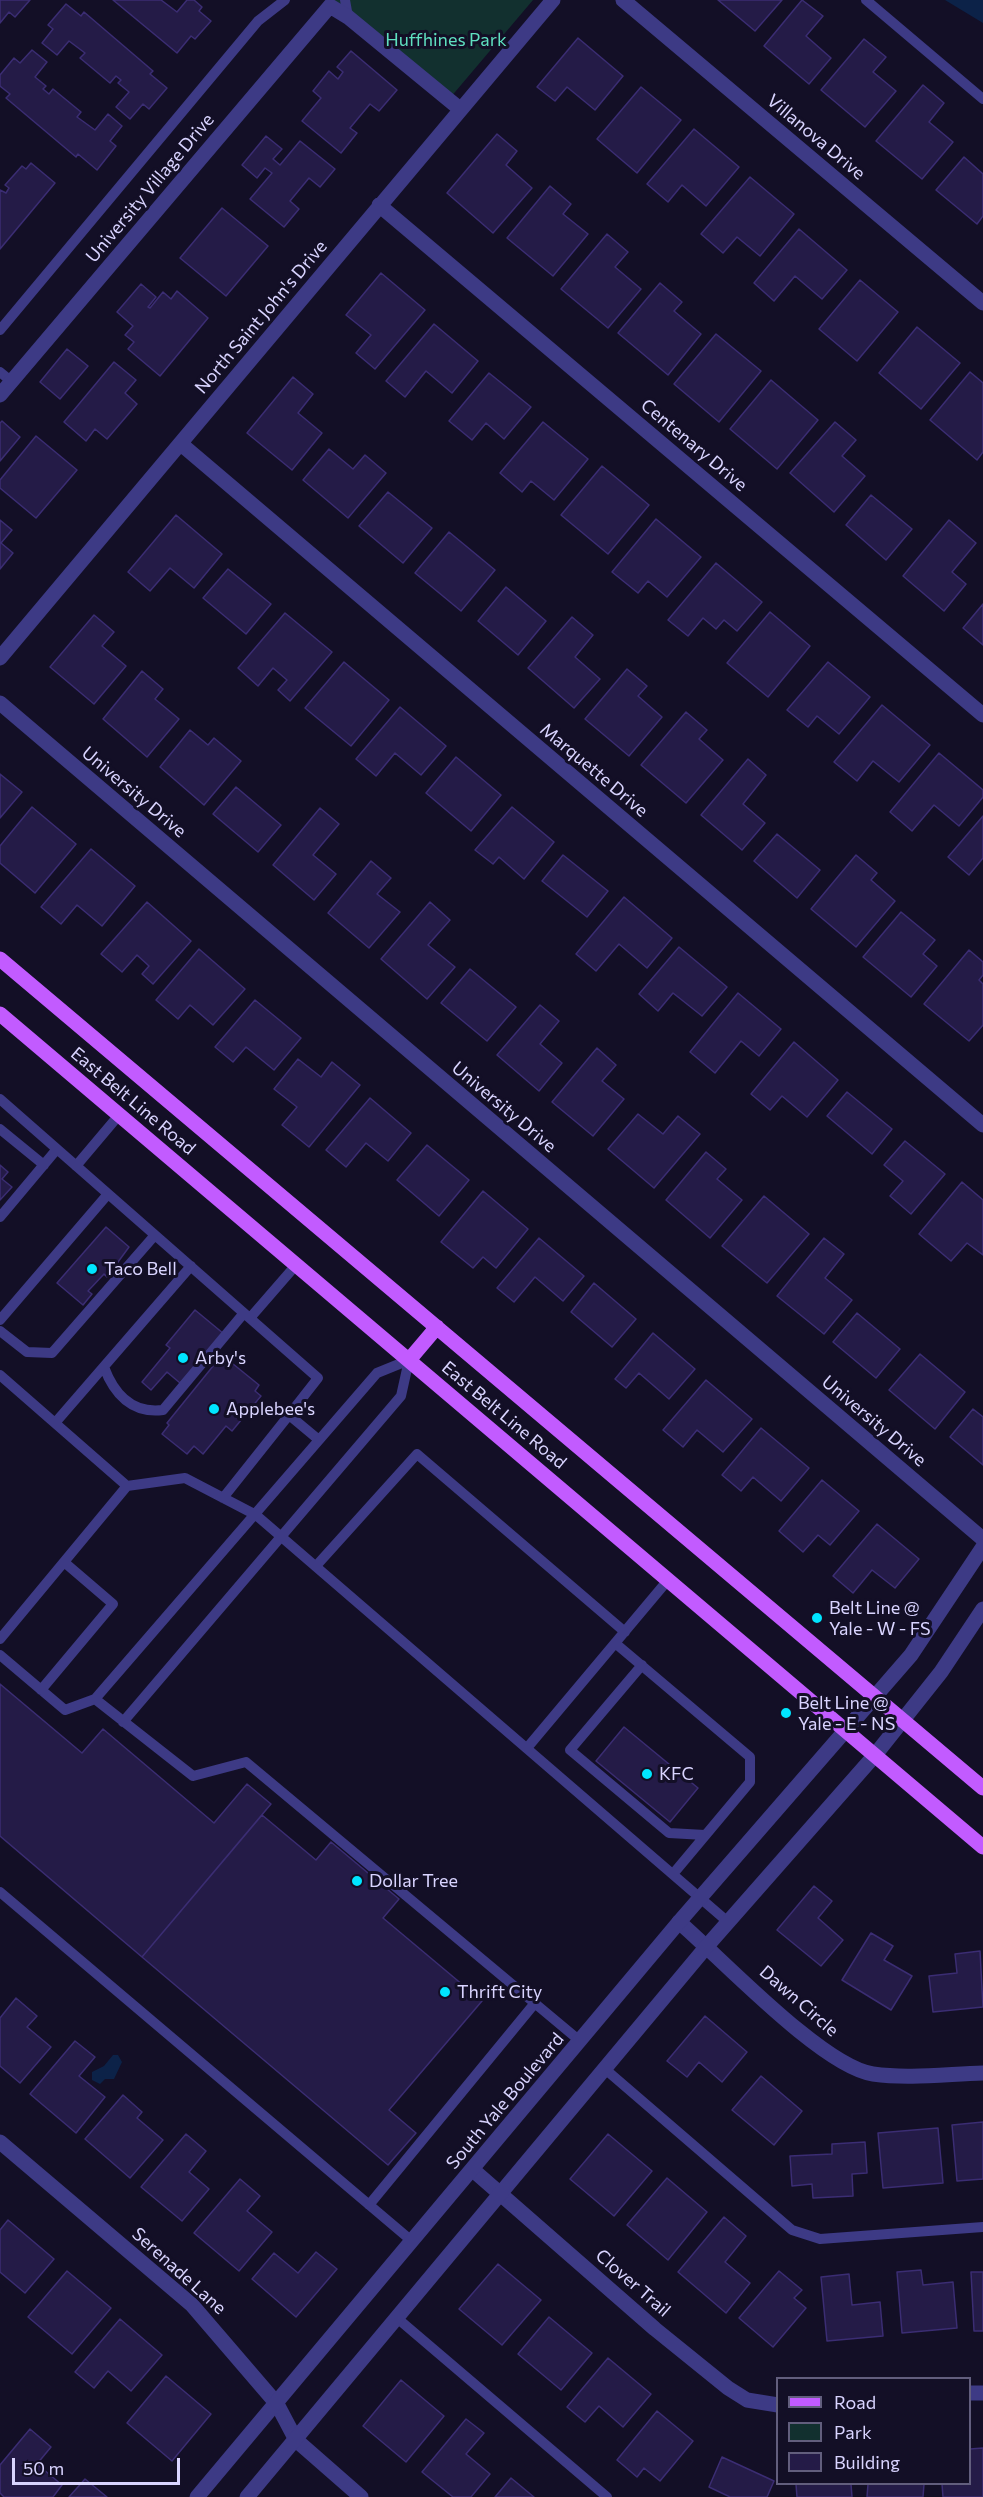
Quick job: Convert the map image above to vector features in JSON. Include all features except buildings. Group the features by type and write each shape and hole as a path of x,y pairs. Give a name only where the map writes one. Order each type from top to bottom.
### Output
{"main road":[{"name":"East Belt Line Road","path":"0,959 983,1788"},
{"name":"East Belt Line Road","path":"0,1014 983,1847"},
{"path":"409,1360 437,1327"}],"street":[{"name":"North Saint John's Drive","path":"0,658 553,0"},
{"name":"Villanova Drive","path":"623,0 983,303"},
{"name":"University Village Drive","path":"0,395 6,377 330,6 348,16"},
{"path":"348,16 460,109"},
{"name":"Centenary Drive","path":"379,205 983,715"},
{"name":"Marquette Drive","path":"181,444 983,1125"},
{"name":"University Drive","path":"0,704 983,1539"},
{"name":"South Yale Boulevard","path":"197,2497 278,2404 679,1922 847,1732 911,1655 983,1547"},
{"path":"247,2497 707,1946 875,1755 941,1672 983,1609"},
{"name":"Dawn Circle","path":"679,1922 810,2040 839,2059 871,2074 983,2073"},
{"name":"Serenade Lane","path":"0,2142 192,2305 278,2404 296,2440 361,2497"},
{"name":"Clover Trail","path":"473,2170 655,2329 728,2388 747,2400 776,2405"}],"lane":[{"path":"0,330 258,21 285,0"},
{"path":"345,0 348,16"},
{"path":"866,0 983,99"},
{"path":"0,1099 318,1378 223,1498"},
{"path":"76,1166 119,1115"},
{"path":"0,1129 44,1165"},
{"path":"0,1217 57,1149"},
{"path":"0,1320 108,1194"},
{"path":"0,1331 27,1352 52,1353 155,1235"},
{"path":"104,1367 111,1386 128,1402 146,1412 162,1410 296,1265"},
{"path":"55,1424 191,1266"},
{"path":"0,1655 65,1710 95,1699 377,1373 409,1360"},
{"path":"123,1722 401,1396 409,1360"},
{"path":"0,1375 127,1486"},
{"path":"289,1415 319,1440"},
{"path":"316,1566 417,1454 625,1632"},
{"path":"0,1639 127,1486 185,1478 256,1515 282,1536 728,1922"},
{"path":"41,1690 113,1604 64,1562"},
{"path":"527,1748 668,1580"},
{"path":"615,1643 750,1757 750,1782 673,1874"},
{"path":"642,1665 570,1750 669,1833 705,1835"},
{"path":"95,1699 193,1776 246,1762 580,2041"},
{"path":"0,1892 413,2242"},
{"path":"369,2205 535,2002"},
{"path":"605,2069 792,2230 820,2239 983,2227"},
{"path":"397,2318 607,2497"}],"green space":[{"name":"Huffhines Park","path":"332,0 533,0 450,98"}],"water":[{"path":"945,0 983,0 983,23"},
{"path":"113,2055 118,2055 122,2062 114,2079 105,2079 100,2084 92,2080 92,2072 104,2066"}],"place":[{"name":"Taco Bell","path":"92,1269"},
{"name":"Arby's","path":"183,1358"},
{"name":"Applebee's","path":"214,1409"},
{"name":"Belt Line @ Yale - W - FS","path":"817,1618"},
{"name":"Belt Line @ Yale - E - NS","path":"786,1713"},
{"name":"KFC","path":"647,1774"},
{"name":"Dollar Tree","path":"357,1881"},
{"name":"Thrift City","path":"445,1992"}]}
